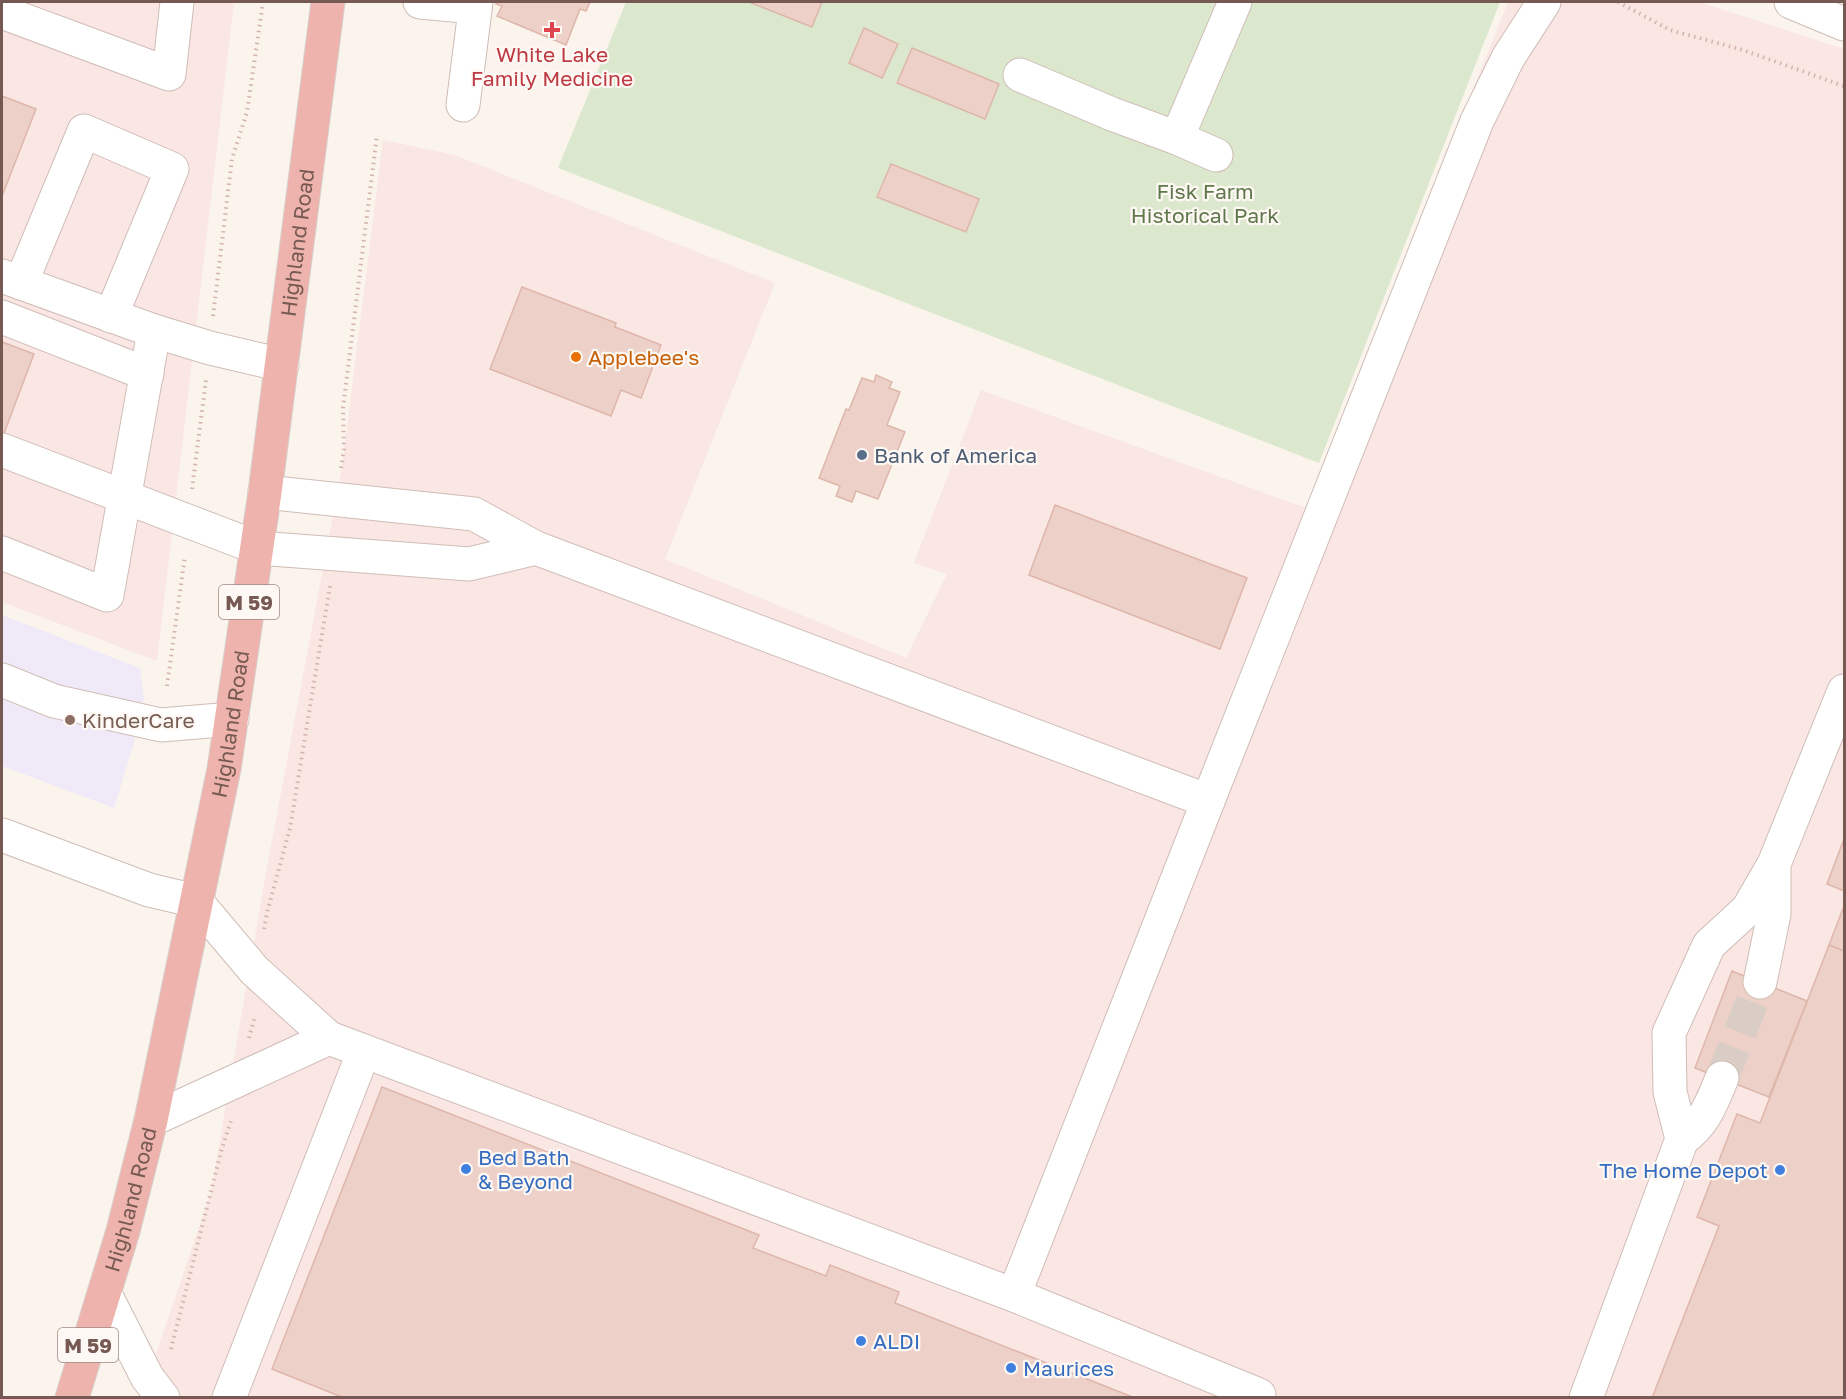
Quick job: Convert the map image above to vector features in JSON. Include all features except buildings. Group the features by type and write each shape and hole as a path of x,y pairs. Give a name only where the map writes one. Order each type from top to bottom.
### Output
{"highway":[{"name":"Highland Road","path":"72,1398 123,1231 151,1120 224,769 266,492 328,2"}],"street":[{"path":"2,12 169,75 177,2"},
{"path":"420,2 476,4 463,105"},
{"path":"1177,138 1235,2"},
{"path":"1014,1295 1477,121 1508,58 1544,2"},
{"path":"1791,2 1845,24"},
{"path":"1020,75 1216,155"},
{"path":"111,316 172,169 84,131 11,279 111,316 154,331 210,348 282,365"},
{"path":"2,317 147,374"},
{"path":"2,553 107,595 154,331"},
{"path":"2,450 258,548 469,564 536,548"},
{"path":"266,492 474,514 536,548 1208,801"},
{"path":"2,680 54,701 161,725 232,719"},
{"path":"1586,1398 1682,1139 1670,1092 1669,1033 1709,945 1748,909 1774,864 1845,691"},
{"path":"2,835 149,890 196,902 263,978 329,1038 1014,1295 1259,1395 1258,1398"},
{"path":"1760,982 1774,915 1774,864"},
{"path":"151,1120 329,1038"},
{"path":"229,1398 364,1051"},
{"path":"1682,1139 1702,1121 1722,1078"},
{"path":"105,1293 147,1377 160,1395"}],"path":[{"path":"1618,2 1670,30 1743,50 1845,86"},
{"path":"338,498 344,448 343,408 377,135"},
{"path":"160,1395 222,1148 234,1114 263,978 268,950 264,930 290,828 329,596 333,554"}],"shaded area":[{"path":"2,2 234,2 157,661 2,602"},
{"path":"1508,2 1699,2 1844,49 1844,1397 141,1398 211,1192 265,878 342,467 383,140 455,155 775,283 665,559 906,658 947,574 914,563 981,390 1306,508"},
{"name":"KinderCare","path":"2,615 140,668 144,697 134,743 114,808 2,766"}],"green space":[{"name":"Fisk Farm Historical Park","path":"626,2 1500,2 1319,463 558,168"}],"tunnel":[{"path":"1722,1078 1760,982"}],"place":[{"name":"White Lake Family Medicine","path":"552,30"},
{"name":"Applebee's","path":"576,357"},
{"name":"Bank of America","path":"862,455"},
{"name":"KinderCare","path":"70,720"},
{"name":"Bed Bath & Beyond","path":"466,1169"},
{"name":"The Home Depot","path":"1780,1170"},
{"name":"ALDI","path":"861,1341"},
{"name":"Maurices","path":"1011,1368"}]}
